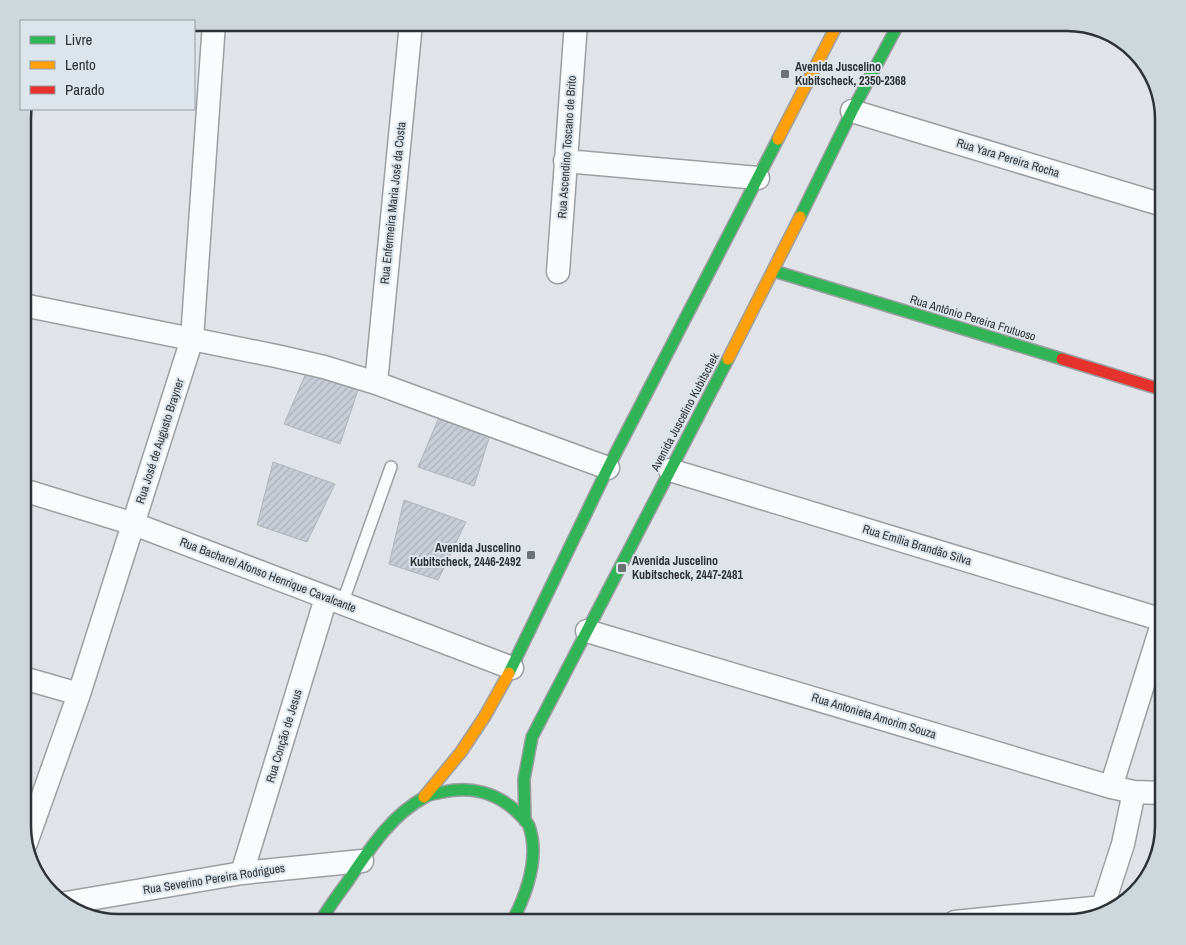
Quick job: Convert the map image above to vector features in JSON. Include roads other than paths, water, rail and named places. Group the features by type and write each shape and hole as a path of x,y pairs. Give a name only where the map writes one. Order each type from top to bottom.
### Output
{"main road":[{"path":"326,914 376,842 399,817 424,797 461,752 485,716 512,668 608,468 833,31"},
{"name":"Avenida Juscelino Kubitschek","path":"517,914 530,877 532,854 529,828 525,821 524,792 525,760 532,737 774,271 852,111 894,31"},
{"name":"Rua Antônio Pereira Frutuoso","path":"774,271 1155,387"},
{"path":"424,797 446,790 467,788 489,792 509,804 525,821"}],"street":[{"name":"Rua José de Augusto Brayner","path":"31,830 79,694 192,339 213,31"},
{"name":"Rua Enfermeira Maria José da Costa","path":"376,383 410,31"},
{"name":"Rua Ascendino Toscano de Brito","path":"558,272 575,31"},
{"name":"Rua Yara Pereira Rocha","path":"852,111 1155,202"},
{"path":"565,161 758,178"},
{"path":"31,307 324,367 376,383 608,468"},
{"name":"Rua Emília Brandão Silva","path":"670,470 1155,618"},
{"name":"Rua Bacharel Afonso Henrique Cavalcante","path":"31,492 134,524 512,668"},
{"name":"Rua Conção de Jesus","path":"242,873 334,601"},
{"name":"Rua Antonieta Amorim Souza","path":"587,631 1111,787 1134,792 1155,792"},
{"path":"1111,787 1155,649"},
{"path":"31,680 79,694"},
{"path":"1103,906 1123,844 1134,792"},
{"name":"Rua Severino Pereira Rodrigues","path":"74,902 242,873 362,861"},
{"path":"1061,914 1081,913"}],"lane":[{"path":"334,601 391,467"}],"place":[{"name":"Avenida Juscelino Kubitscheck, 2350-2368","path":"785,74"},
{"name":"Avenida Juscelino Kubitscheck, 2446-2492","path":"531,555"},
{"name":"Avenida Juscelino Kubitscheck, 2447-2481","path":"622,568"}]}
